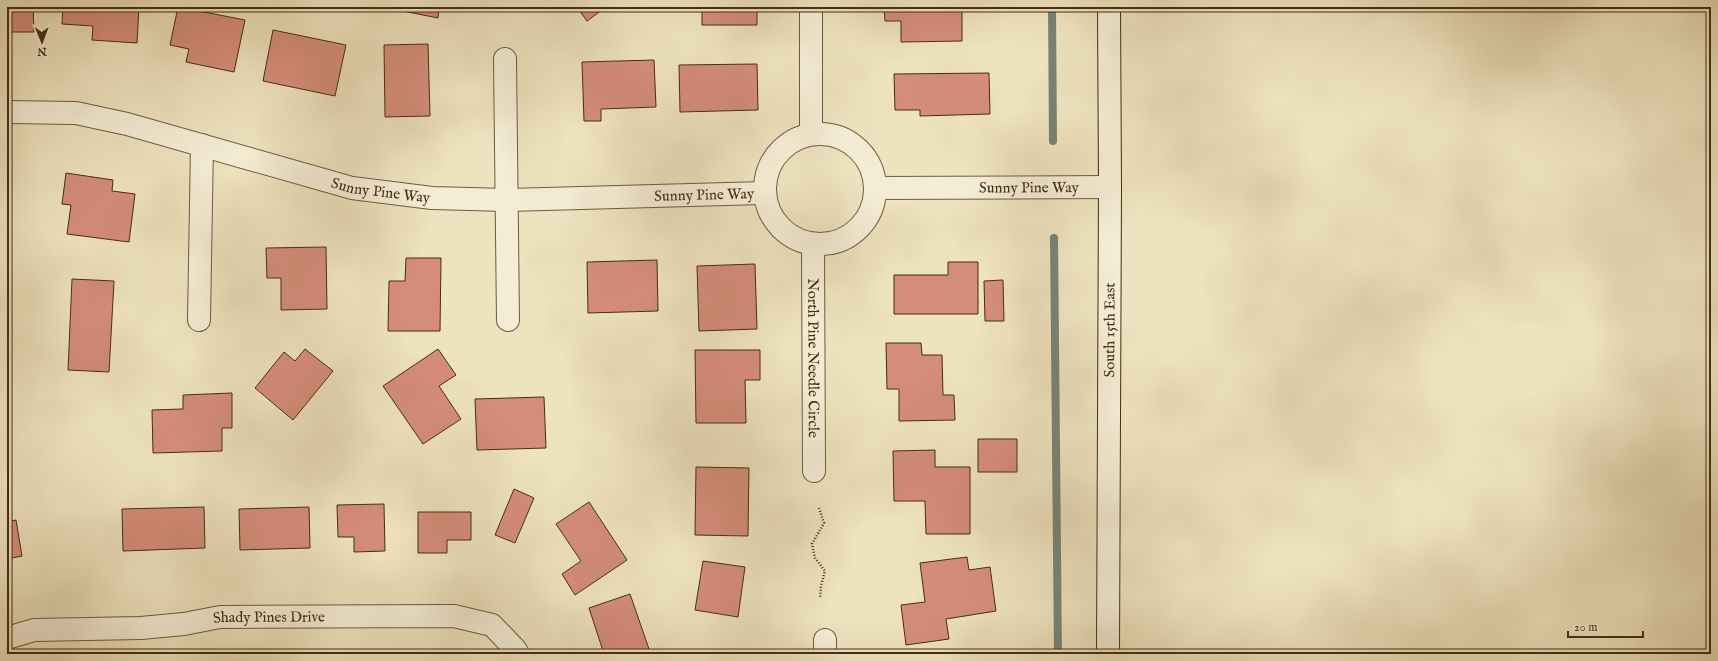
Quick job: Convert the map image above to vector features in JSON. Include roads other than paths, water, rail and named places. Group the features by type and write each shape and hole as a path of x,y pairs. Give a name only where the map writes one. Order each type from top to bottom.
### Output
{"street":[{"path":"811,7 811,134"},
{"name":"South 15th East","path":"1108,7 1110,187 1108,654"},
{"path":"505,59 508,320"},
{"name":"Sunny Pine Way","path":"7,112 76,113 127,124 352,188 432,198 507,200 764,193"},
{"path":"811,134 830,135 848,141 853,145 862,153 872,169 876,188 873,206 864,223 850,236 832,243 813,244 795,239 780,228 769,212 764,193 765,177 772,162 782,148 795,139 811,134"},
{"path":"199,320 202,145"},
{"name":"Sunny Pine Way","path":"876,188 1110,187"},
{"name":"North Pine Needle Circle","path":"813,244 814,471"},
{"name":"Shady Pines Drive","path":"7,638 34,630 141,628 184,624 220,617 454,616 492,625 518,654"}],"waterway":[{"path":"1052,7 1053,141"},
{"path":"1054,238 1058,654"}]}
